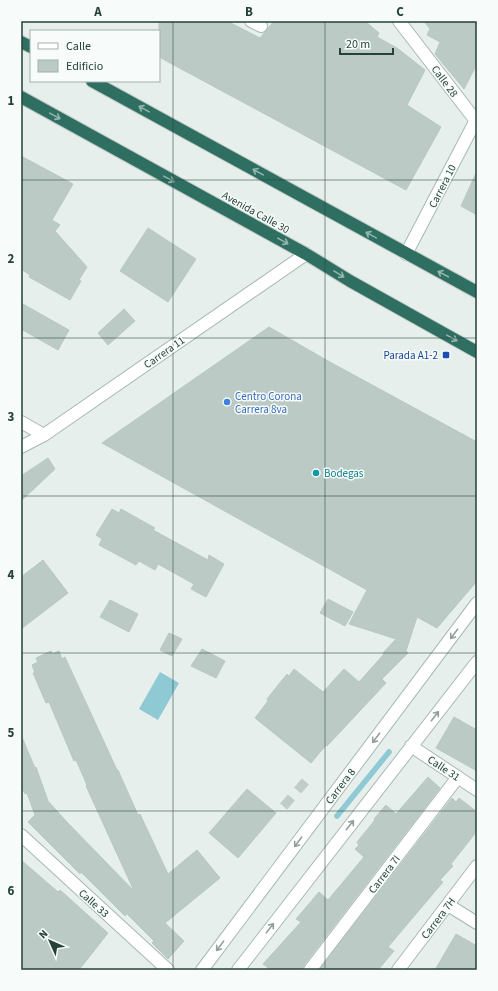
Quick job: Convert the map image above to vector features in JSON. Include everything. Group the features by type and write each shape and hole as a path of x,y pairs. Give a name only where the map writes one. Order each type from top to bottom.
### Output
{"highway":[{"path":"21,42 30,46"},
{"path":"94,82 477,292"},
{"name":"Avenida Calle 30","path":"21,97 306,254 350,281 477,352"}],"street":[{"name":"Calle 28","path":"399,21 476,120"},
{"name":"Carrera 10","path":"406,254 476,120"},
{"name":"Carrera 11","path":"21,447 44,435 306,254"},
{"path":"21,422 44,435"},
{"name":"Carrera 8","path":"202,970 477,603"},
{"path":"238,970 477,662"},
{"name":"Calle 31","path":"411,746 477,790"},
{"name":"Carrera 7I","path":"310,970 458,777"},
{"name":"Calle 33","path":"21,835 168,970"},
{"name":"Carrera 7H","path":"398,970 477,866"},
{"path":"448,905 477,923"}],"water":[{"path":"160,672 179,683 158,720 139,709"}],"building":[{"path":"159,21 227,21 260,38 274,21 365,21 379,33 377,37 397,48 425,70 407,105 441,127 406,190 160,58"},
{"path":"424,21 477,21 477,64 464,89 435,54 440,42 427,35 430,29"},
{"path":"21,156 73,184 52,220 60,225 55,231 87,267 70,300 29,277 30,275 21,269"},
{"path":"477,171 477,215 461,206"},
{"path":"148,228 196,259 168,302 120,271"},
{"path":"21,303 69,330 58,350 21,329"},
{"path":"124,309 135,321 108,345 98,333"},
{"name":"Bodegas","path":"269,327 328,361 477,442 477,581 437,628 417,617 406,651 408,653 382,679 386,683 327,746 326,745 311,763 255,718 268,701 267,699 287,674 289,676 294,669 323,692 344,669 359,682 384,654 383,653 396,639 349,624 367,590 102,443"},
{"path":"48,458 55,469 21,501 21,476"},
{"path":"112,509 119,513 121,509 155,528 153,530 208,560 209,555 224,564 206,597 191,589 194,584 158,564 155,570 139,561 136,565 99,545 102,539 96,535"},
{"path":"43,560 68,593 21,629 21,577"},
{"path":"328,599 353,612 345,626 320,613"},
{"path":"110,600 138,614 129,632 100,617"},
{"path":"169,633 182,639 172,656 160,650"},
{"path":"202,649 225,661 216,678 191,666"},
{"path":"51,651 52,654 59,651 62,659 65,657 138,815 140,814 168,874 197,850 220,878 165,923 184,941 168,959 152,943 154,941 127,914 125,916 28,822 35,815 27,793 25,794 21,786 21,735 35,768 36,767 48,801 134,891 86,786 87,785 76,760 74,761 49,702 46,703 33,673 35,673 32,665 38,662 36,658"},
{"path":"454,717 477,730 477,771 436,748"},
{"path":"428,777 440,788 304,965 303,970 271,970 263,964 301,922 296,919 319,892 328,900 364,857 355,849 359,845 357,842 386,805 396,814"},
{"path":"247,789 276,813 238,858 209,833"},
{"path":"452,798 456,802 459,798 477,812 477,831 451,864 453,866 440,880 443,882 388,947 394,951 378,970 319,970"},
{"path":"21,860 58,892 60,890 108,933 79,970 21,970"},
{"path":"456,934 477,946 477,970 435,970"}],"waterway":[{"path":"337,816 389,752"}],"tunnel":[{"path":"298,783 305,789"},
{"path":"284,799 291,805"}],"place":[{"name":"Parada A1-2","path":"446,355"},
{"name":"Centro Corona Carrera 8va","path":"227,402"},
{"name":"Bodegas","path":"316,473"}]}
